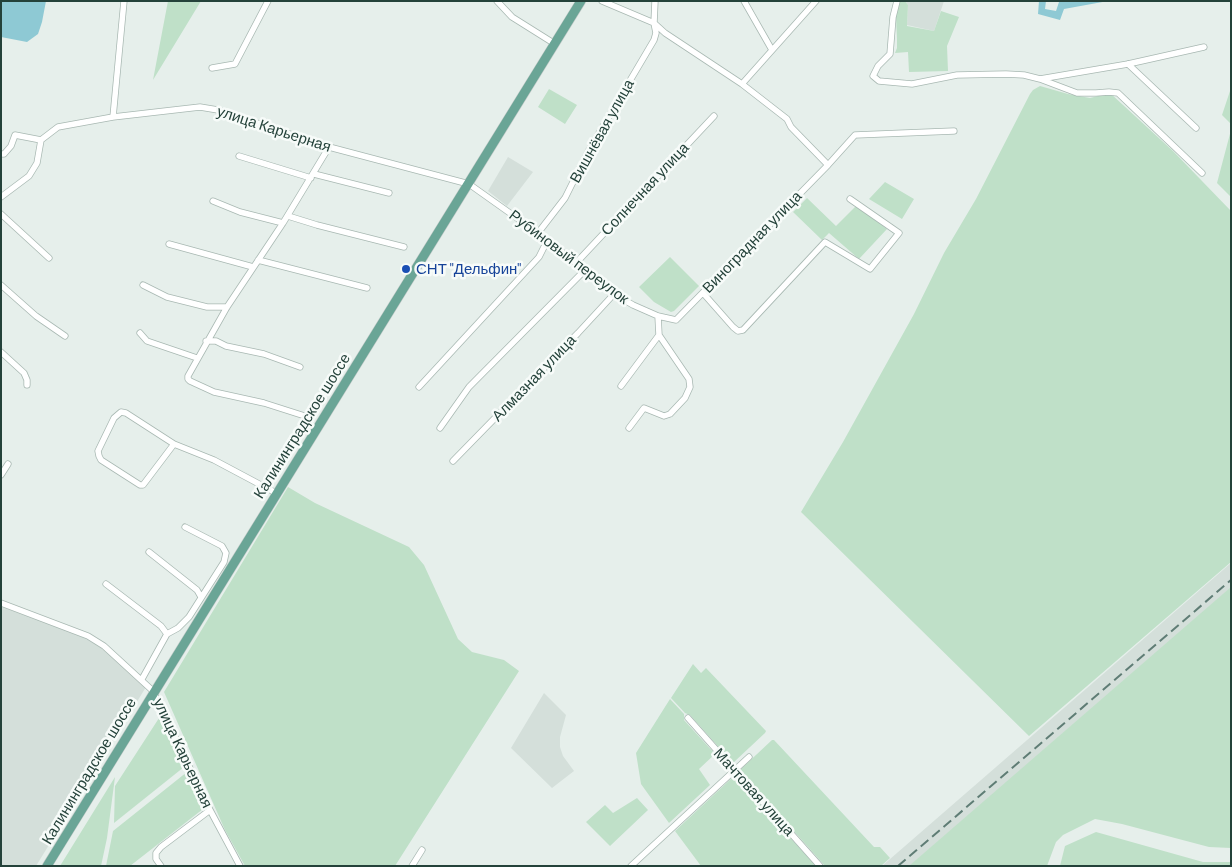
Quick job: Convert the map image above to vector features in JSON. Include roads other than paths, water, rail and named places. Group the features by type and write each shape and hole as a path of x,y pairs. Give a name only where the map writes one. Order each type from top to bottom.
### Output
{"main road":[{"name":"Калининградское шоссе","path":"46,866 581,1"}],"street":[{"path":"113,117 124,1"},
{"path":"212,68 235,64 268,1"},
{"path":"497,1 512,17 555,44"},
{"path":"503,7 507,1"},
{"path":"602,1 654,23 665,34 742,84 787,119 791,128 828,165"},
{"name":"Вишнёвая улица","path":"538,233 565,198 589,150 654,40 656,33 654,23 655,1"},
{"path":"744,1 772,50"},
{"path":"897,1 893,17 890,54 878,66 874,76 879,81 912,84 956,75 1006,74 1024,75 1040,79 1077,93 1118,93 1202,173"},
{"path":"742,84 812,3"},
{"path":"1040,79 1128,64 1204,47"},
{"path":"1128,64 1196,128"},
{"name":"улица Карьерная","path":"41,140 58,127 113,117 200,107 218,110 329,147 468,184"},
{"name":"Солнечная улица","path":"576,263 714,116"},
{"name":"Виноградная улица","path":"676,320 855,135 954,131"},
{"path":"1,154 4,154 11,146 15,135 41,140 37,164 29,176 1,197"},
{"path":"311,418 264,403 214,392 190,381 188,376 226,306 288,216 329,147"},
{"path":"239,156 312,176 389,193"},
{"name":"Рубиновый переулок","path":"468,184 538,233 614,294 658,316 676,320"},
{"path":"703,293 738,331 743,330 826,242 870,269 900,233 850,199"},
{"path":"213,201 240,212 283,223"},
{"path":"1,214 49,258"},
{"path":"288,216 317,226 404,247"},
{"path":"419,386 539,257 547,242"},
{"path":"169,244 252,267"},
{"path":"258,260 367,288"},
{"path":"440,428 469,387 584,271"},
{"path":"144,284 167,297 207,307 226,306"},
{"path":"1,285 36,316 65,336"},
{"name":"Алмазная улица","path":"453,461 614,294"},
{"path":"628,428 644,408 664,416 670,414 684,398 690,387 689,379 659,334 658,316"},
{"path":"140,333 146,341 197,358"},
{"path":"620,386 659,334"},
{"path":"206,341 216,341 235,348 264,354 300,367"},
{"path":"1,352 24,373 27,385"},
{"path":"174,444 143,485 140,485 101,460 98,451 114,418 122,412 174,444 214,460 276,493"},
{"path":"1,475 8,464"},
{"path":"142,679 167,634 178,628 189,617 224,562 226,553 222,546 185,527"},
{"path":"149,552 197,590 201,597"},
{"path":"106,584 161,626 167,634"},
{"name":"улица Карьерная","path":"1,603 88,636 104,646 154,691 210,810 240,866"},
{"name":"Мачтовая улица","path":"688,718 820,866"},
{"path":"631,866 748,757"},
{"path":"162,866 156,859 156,853 161,847 210,810"},
{"path":"412,866 422,850"}],"water":[{"path":"1,1 46,1 38,34 27,42 1,37"},
{"path":"1039,1 1046,1 1045,9 1056,11 1059,2 1108,1 1064,9 1060,20 1038,14"}],"railway":[{"path":"898,866 1231,580"}],"place":[{"name":"СНТ \"Дельфин\"","path":"406,269"}]}
